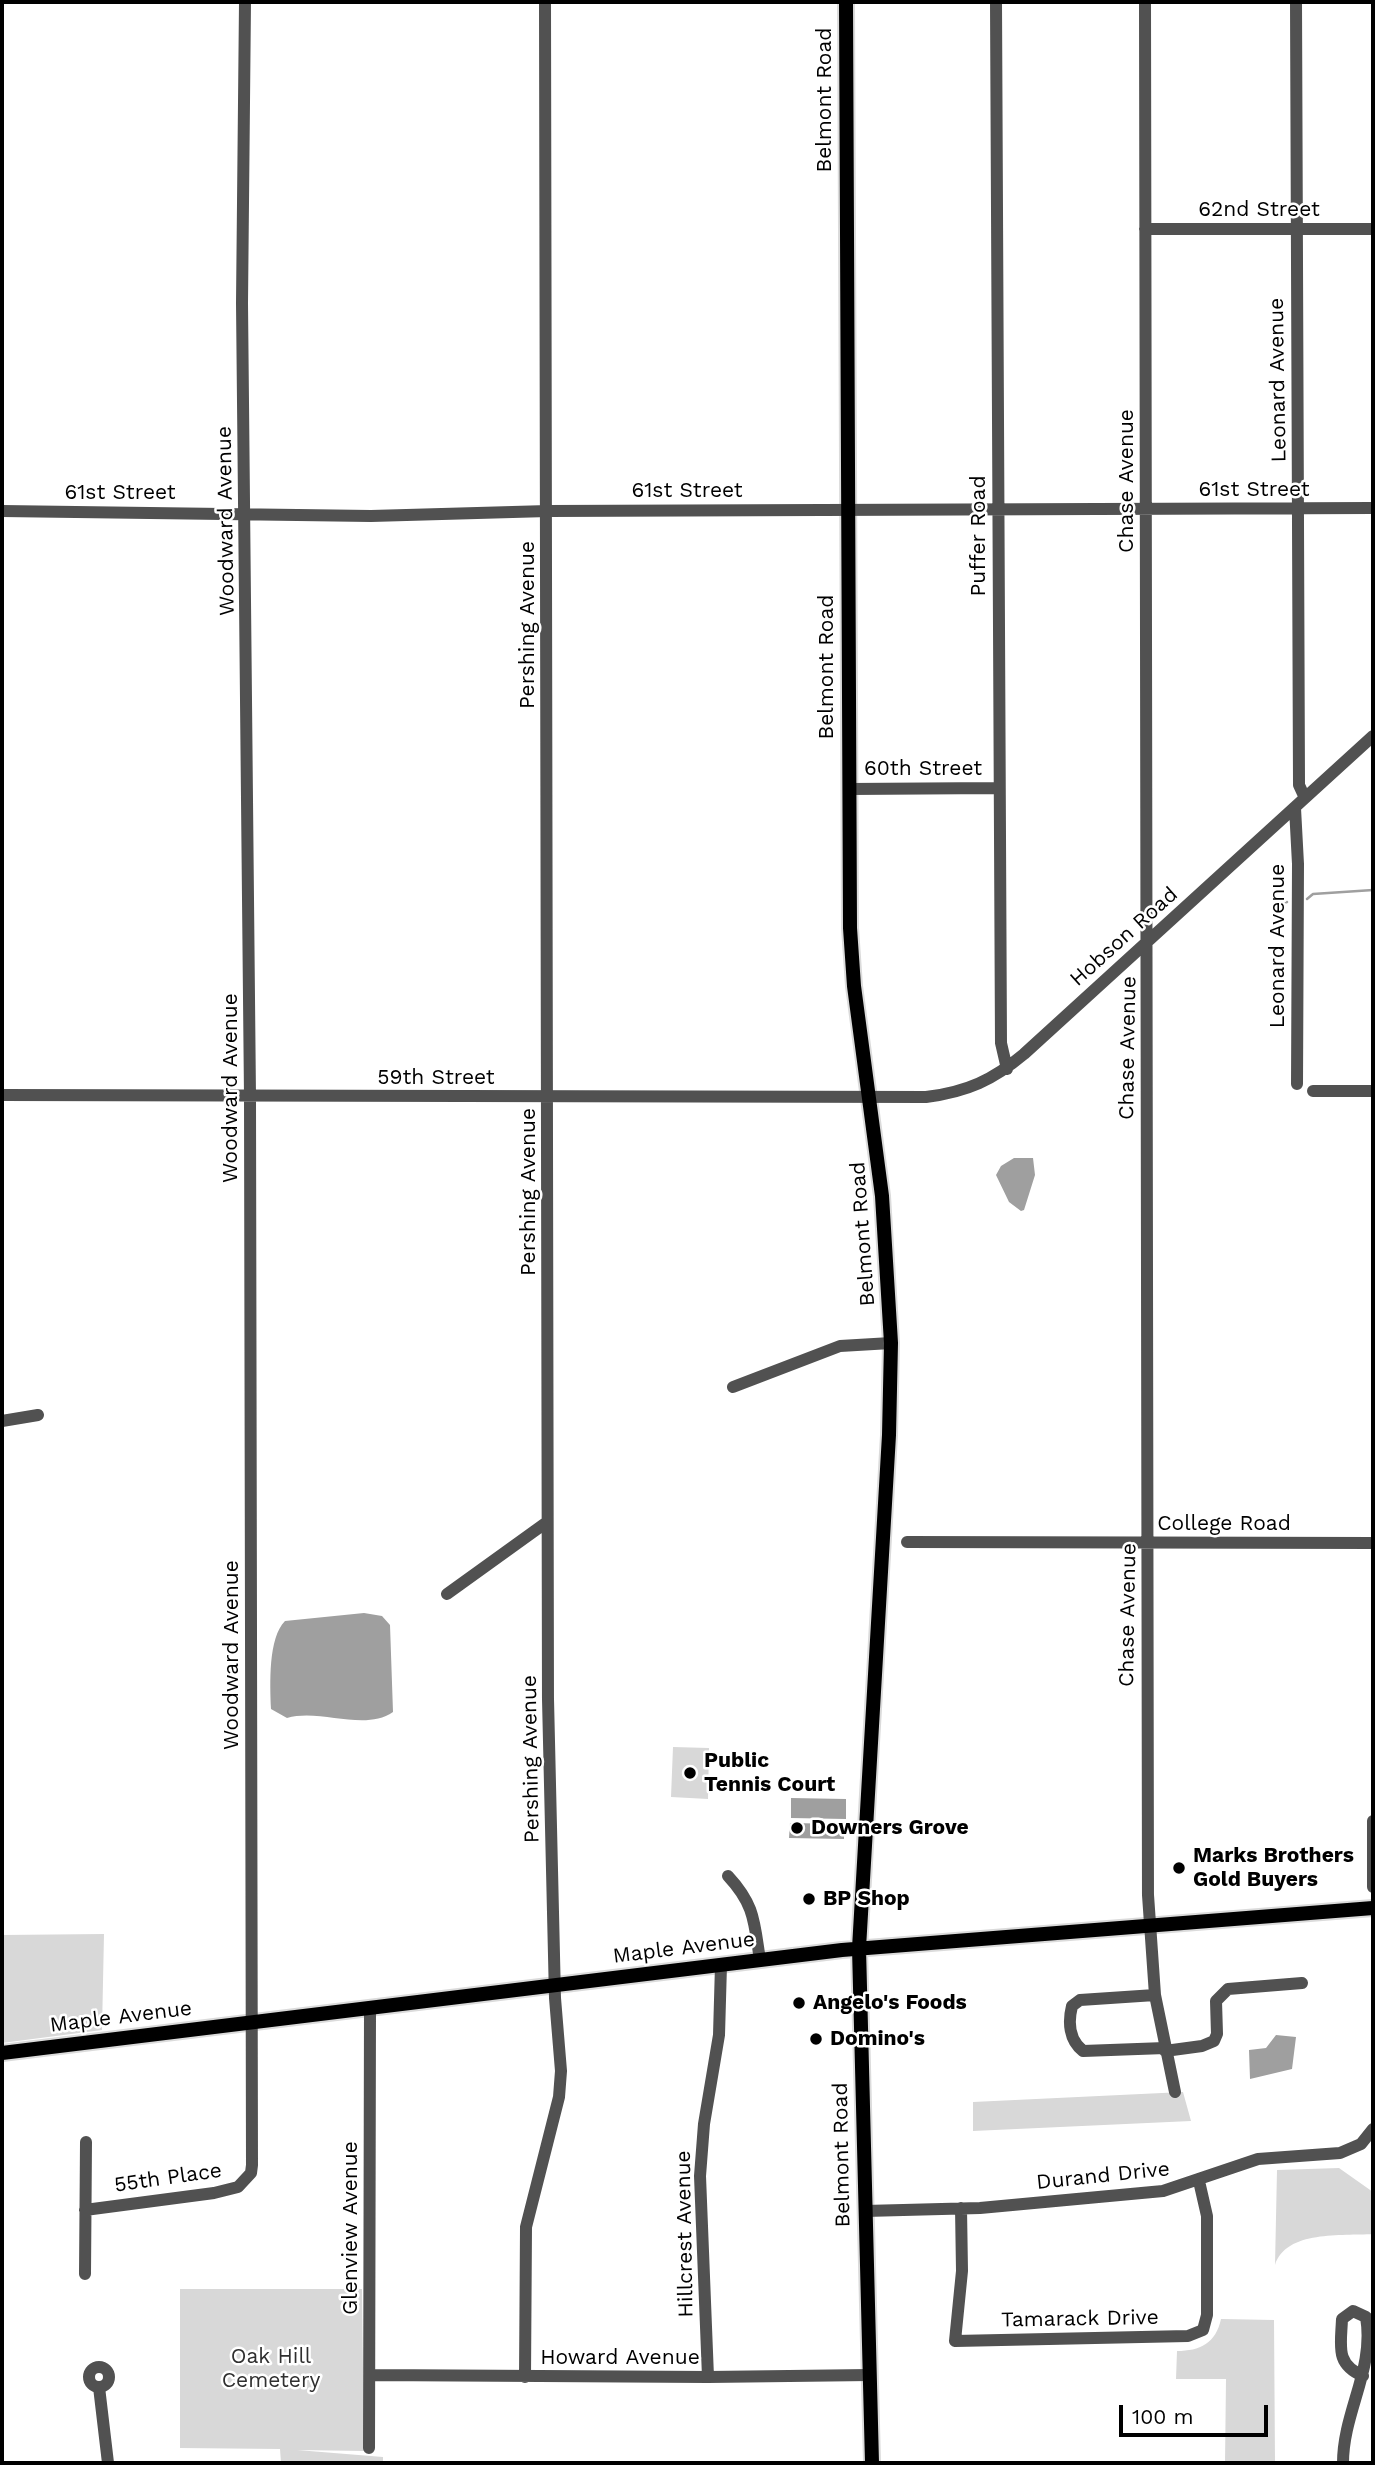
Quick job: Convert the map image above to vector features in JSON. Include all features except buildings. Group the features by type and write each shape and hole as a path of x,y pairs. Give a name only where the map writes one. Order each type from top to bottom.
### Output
{"main road":[{"name":"Belmont Road","path":"846,2 849,789 854,986 887,1240 891,1343 889,1435 859,1948 872,2463"},
{"name":"Maple Avenue","path":"2,2053 859,1948 1373,1908"}],"street":[{"name":"Woodward Avenue","path":"245,2 242,303 250,1097 251,2173"},
{"name":"Pershing Avenue","path":"525,2377 526,2227 561,2085 555,1985 547,1522 549,1098 545,2"},
{"name":"Puffer Road","path":"996,2 998,788 1001,1043 1007,1069"},
{"name":"Chase Avenue","path":"1145,2 1149,1925 1155,1995 1175,2092"},
{"name":"Leonard Avenue","path":"1296,2 1300,803 1297,1084"},
{"name":"62nd Street","path":"1146,229 1373,229"},
{"name":"61st Street","path":"2,511 371,516 548,511 1372,508"},
{"name":"Hobson Road","path":"869,1097 926,1097 961,1092 986,1082 1007,1069 1373,736"},
{"name":"60th Street","path":"849,789 998,788"},
{"path":"1314,1091 1373,1091"},
{"name":"59th Street","path":"2,1095 869,1097"},
{"path":"733,1387 840,1346 891,1343"},
{"path":"2,1421 38,1415"},
{"path":"447,1594 547,1522"},
{"name":"College Road","path":"907,1542 1373,1543"},
{"path":"1373,1821 1373,1887"},
{"path":"728,1876 742,1892 754,1914 760,1960"},
{"name":"Hillcrest Avenue","path":"708,2377 700,2176 704,2124 719,2035 721,1965"},
{"path":"1155,1995 1080,2000 1073,2006 1070,2026 1072,2038 1083,2051 1165,2050 1202,2046 1214,2041 1217,2034 1216,2001 1228,1989 1302,1983"},
{"name":"Glenview Avenue","path":"369,2448 370,2008"},
{"name":"Durand Drive","path":"865,2211 961,2208 1163,2191 1258,2159 1348,2151 1361,2144 1373,2129"},
{"path":"85,2274 86,2142"},
{"name":"55th Place","path":"85,2210 214,2193 238,2187 251,2173"},
{"name":"Tamarack Drive","path":"961,2208 962,2271 955,2341 1188,2336 1203,2330 1207,2315 1207,2216 1199,2181"},
{"path":"1343,2463 1345,2433 1363,2376 1367,2324 1366,2316 1353,2311 1342,2319 1342,2361 1349,2370 1363,2376"},
{"name":"Howard Avenue","path":"371,2375 870,2375"},
{"path":"99,2387 108,2463"}],"green space":[{"name":"Public Tennis Court","path":"673,1747 709,1748 708,1799 671,1797"},
{"path":"104,1934 102,2030 2,2043 2,1935"},
{"path":"1183,2092 1191,2121 973,2131 973,2102"},
{"path":"1339,2168 1373,2192 1373,2234 1331,2235 1303,2240 1281,2254 1275,2265 1277,2170"},
{"name":"Oak Hill Cemetery","path":"180,2289 362,2289 364,2451 297,2450 383,2457 383,2463 281,2463 280,2449 180,2448"},
{"path":"1221,2319 1274,2320 1275,2463 1225,2463 1226,2379 1176,2379 1177,2351 1206,2344 1215,2334"}],"shaded area":[{"path":"1014,1158 1033,1158 1035,1175 1024,1210 1021,1211 1009,1202 996,1175 1001,1166"},
{"path":"364,1613 382,1616 390,1625 393,1712 381,1718 355,1720 313,1716 287,1718 271,1709 273,1650 279,1629 285,1621"},
{"path":"791,1798 846,1799 846,1819 791,1818"},
{"path":"790,1823 844,1824 844,1839 789,1838"},
{"path":"1276,2035 1296,2037 1292,2069 1250,2079 1249,2050 1266,2048"}],"waterway":[{"path":"1307,899 1313,894 1373,890"},
{"path":"1278,904 1287,902"}],"place":[{"name":"Public Tennis Court","path":"690,1773"},
{"name":"Downers Grove","path":"797,1828"},
{"name":"Marks Brothers Gold Buyers","path":"1179,1868"},
{"name":"BP Shop","path":"809,1899"},
{"name":"Angelo's Foods","path":"799,2003"},
{"name":"Domino's","path":"816,2039"}]}
